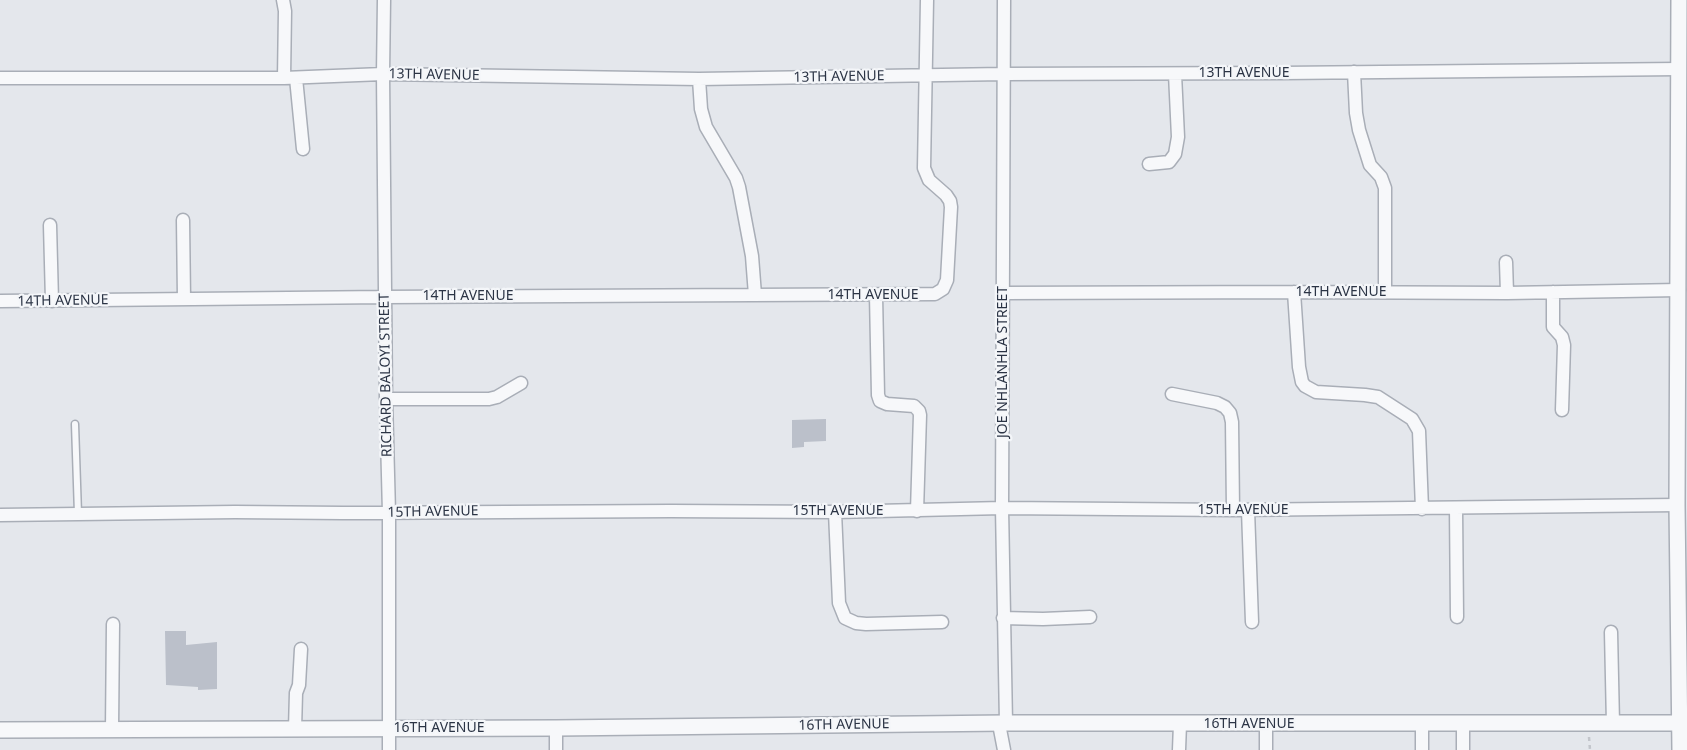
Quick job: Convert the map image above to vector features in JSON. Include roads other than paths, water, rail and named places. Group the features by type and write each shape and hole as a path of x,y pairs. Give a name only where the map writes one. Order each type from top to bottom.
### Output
{"street":[{"path":"283,0 290,78 303,148"},
{"name":"RICHARD BALOYI STREET","path":"384,0 385,297 389,513 388,750"},
{"path":"927,76 928,0"},
{"name":"JOE NHLANHLA STREET","path":"1004,0 1002,508 1002,724 1004,750"},
{"path":"1679,0 1677,505 1683,724 1680,750"},
{"name":"13TH AVENUE","path":"0,78 290,78 383,74 699,78 1679,69"},
{"path":"1354,72 1356,113 1359,130 1370,165 1381,177 1385,188 1385,292"},
{"path":"1149,164 1169,162 1175,154 1178,137 1175,74"},
{"name":"14TH AVENUE","path":"0,302 385,297 935,294 943,289 947,280 951,207 946,195 933,184 926,175 924,168 927,76"},
{"path":"699,78 701,109 706,127 736,178 739,187 752,256 755,295"},
{"path":"183,220 184,299"},
{"path":"50,225 52,301"},
{"path":"1506,262 1507,293"},
{"name":"14TH AVENUE","path":"1004,293 1507,293 1678,290"},
{"path":"1294,292 1299,367 1302,382 1305,386 1316,392 1365,394 1378,397 1412,419 1419,430 1422,509"},
{"path":"1553,292 1553,327 1562,337 1564,345 1562,410"},
{"path":"876,295 878,396 880,401 887,404 914,406 920,415 916,511"},
{"path":"386,399 489,399 497,398 521,383"},
{"path":"1172,394 1217,403 1225,407 1230,413 1232,422 1233,510"},
{"name":"15TH AVENUE","path":"0,515 671,510 835,512 1002,508 1422,509 1677,505"},
{"path":"1456,508 1457,617"},
{"path":"1248,510 1252,622"},
{"path":"835,512 839,603 845,618 866,624 942,622"},
{"path":"1003,618 1090,617"},
{"path":"112,730 113,624"},
{"path":"1611,632 1613,724"},
{"path":"295,729 296,693 299,684 301,649"},
{"path":"1266,723 1266,750"},
{"name":"16TH AVENUE","path":"0,730 1266,723 1683,724"},
{"path":"1422,723 1422,750"},
{"path":"1463,723 1463,750"},
{"path":"1179,750 1180,724"},
{"path":"556,728 556,750"}],"lane":[{"path":"75,424 78,514"}]}
